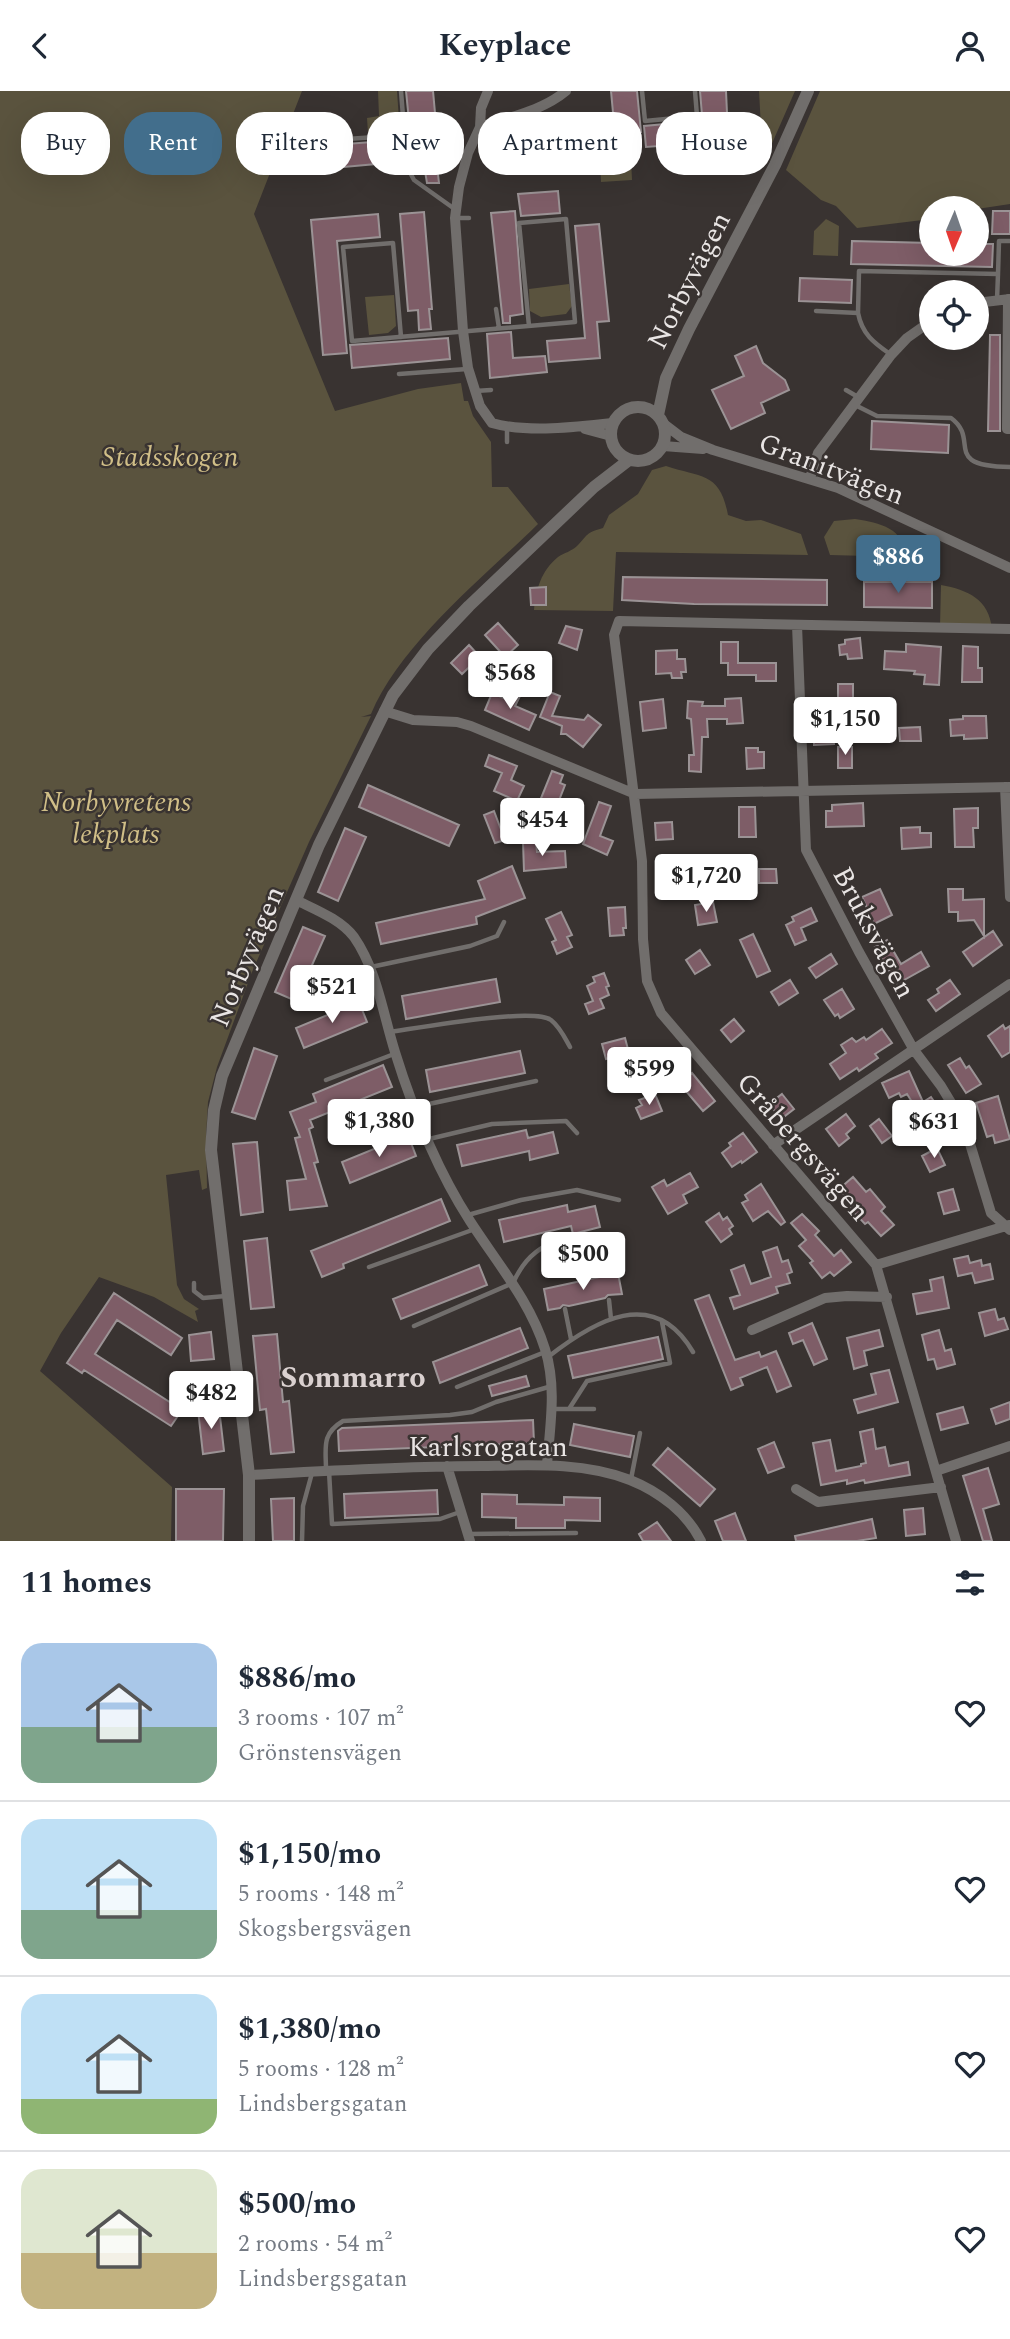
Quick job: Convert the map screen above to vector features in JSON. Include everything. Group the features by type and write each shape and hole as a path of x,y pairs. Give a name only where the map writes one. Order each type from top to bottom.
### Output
{"street":[{"path":"481,112 488,91"},
{"path":"527,112 556,100 566,91"},
{"name":"Norbyvägen","path":"642,407 666,378 775,165 808,91"},
{"path":"478,131 468,153 455,214 463,331 468,368 480,406 492,423 507,426 612,430"},
{"path":"1005,299 1007,429 1010,429"},
{"path":"810,478 818,453 891,355 919,330"},
{"name":"Norbyvägen","path":"661,419 666,378"},
{"path":"632,407 642,407 651,409 661,419 666,436 663,446 650,459 642,462 629,460 615,450 612,430 623,412 632,407"},
{"name":"Granitvägen","path":"661,419 681,437 713,450 838,488 1010,568"},
{"name":"Granitvägen","path":"663,446 713,450"},
{"name":"Norbyvägen","path":"594,488 615,450"},
{"name":"Norbyvägen","path":"249,1541 249,1475 211,1150 214,1110 222,1076 319,845 393,695 428,649 594,488 629,460"},
{"name":"Gråbergsvägen","path":"797,625 619,621 614,635 642,861 643,939 648,981 661,1013 876,1265 956,1541"},
{"path":"797,625 1010,629"},
{"name":"Bruksvägen","path":"797,625 806,850 914,1050 964,1124 991,1213 1008,1227"},
{"path":"384,711 413,720 457,722 471,726 635,794 1008,787 1010,897"},
{"path":"296,900 337,921 353,936 370,967 395,1053 428,1140 467,1215 534,1318 547,1355 553,1386 547,1465"},
{"path":"773,1145 1010,983"},
{"path":"876,1265 1008,1227"},
{"path":"752,1330 825,1299 847,1296 887,1297"},
{"path":"936,1471 1010,1447"},
{"name":"Karlsrogatan","path":"249,1475 447,1466 547,1465 586,1470 631,1480 674,1506 692,1524 701,1541"},
{"path":"447,1466 468,1537"},
{"path":"796,1489 818,1502 941,1487"}],"lane":[{"path":"401,91 402,112"},
{"path":"642,91 645,121 697,115 695,91"},
{"path":"411,175 455,214 469,218"},
{"path":"401,337 393,243 343,247 352,341 401,337 463,331 528,326 575,321 566,219 519,223 528,326"},
{"path":"1005,299 998,274 999,241 1010,241"},
{"path":"998,263 1005,263"},
{"path":"891,355 873,344 861,326 858,313 859,271 998,274"},
{"path":"496,309 499,328"},
{"path":"816,311 858,313"},
{"path":"399,374 468,368"},
{"path":"474,391 491,390"},
{"path":"846,390 877,416 951,418 962,432 962,444 970,459 985,467 1010,467"},
{"path":"507,426 507,442"},
{"path":"370,967 470,946 497,936 504,922"},
{"path":"389,1032 524,1015 550,1019 570,1047"},
{"path":"326,1080 395,1053"},
{"path":"414,1107 536,1081"},
{"path":"428,1140 492,1124 566,1121 577,1133"},
{"path":"467,1215 521,1200 577,1190 619,1200"},
{"path":"369,1267 476,1229"},
{"path":"578,1278 573,1257 580,1244 598,1236"},
{"path":"414,1326 513,1283 521,1266 547,1245 573,1257"},
{"path":"194,1283 194,1291 203,1298 227,1296"},
{"path":"609,1300 611,1319"},
{"path":"565,1309 571,1339"},
{"path":"457,1387 547,1355 585,1331 628,1313 650,1314 662,1321 683,1334 693,1352"},
{"path":"569,1409 587,1381 670,1363 662,1321"},
{"path":"461,1512 440,1518 332,1524 326,1438 332,1427 343,1421 472,1412 496,1402 553,1386"},
{"path":"552,1409 594,1409"},
{"path":"631,1480 640,1433"},
{"path":"302,1541 303,1506 312,1472"},
{"path":"468,1537 576,1533"}],"green space":[{"name":"Stadsskogen","path":"0,91 302,91 294,112 236,112 236,175 269,175 254,214 335,411 418,389 461,383 464,401 468,401 473,416 491,442 492,487 508,487 538,524 423,637 402,662 371,714 361,717 371,716 309,842 252,972 217,1067 208,1102 207,1188 202,1190 199,1170 166,1175 177,1285 184,1299 199,1309 195,1311 198,1322 154,1297 99,1277 61,1333 40,1371 172,1487 171,1541 0,1541"},
{"path":"378,91 397,91 398,112 379,112"},
{"path":"759,91 795,91 772,143 772,112 760,112"},
{"path":"820,91 1010,91 1010,204 989,207 989,196 919,196 919,220 857,228 836,206 821,200 786,170"},
{"path":"601,175 632,175 632,180 601,182"},
{"path":"826,219 839,226 838,256 813,255 814,231"},
{"path":"569,284 572,306 566,314 541,317 530,311 529,289"},
{"path":"394,295 396,326 388,333 369,335 365,297"},
{"path":"666,466 708,479 720,491 728,515 746,521 761,520 801,534 808,555 616,552 613,611 534,610 540,581 552,562 575,548 590,533 603,528 609,515 638,494 652,470"},
{"path":"855,519 882,525 896,533 904,547 905,557 830,555 824,537 834,521"},
{"path":"941,585 968,593 982,603 987,610 992,629 940,627"}],"building":[{"path":"406,91 433,91 435,112 408,112"},
{"path":"611,91 637,91 639,112 613,112"},
{"path":"700,91 726,91 727,112 702,112"},
{"path":"656,125 656,146 646,147 644,126"},
{"path":"367,142 367,165 353,166 353,143"},
{"path":"426,175 438,175 439,183 427,183"},
{"path":"558,191 560,213 521,216 518,194"},
{"path":"515,211 523,314 510,316 510,323 503,323 491,213"},
{"path":"993,211 1010,211 1010,234 992,234"},
{"path":"424,212 432,309 429,309 431,329 419,330 418,310 408,311 400,214"},
{"path":"378,214 380,237 337,241 347,353 323,355 311,220"},
{"path":"599,224 609,321 597,322 600,358 549,362 547,341 585,338 575,226"},
{"path":"852,241 919,243 919,265 851,264"},
{"path":"989,244 993,244 992,267 945,266 989,266"},
{"path":"800,278 852,280 851,303 799,301"},
{"path":"511,332 513,358 545,356 547,372 490,378 487,334"},
{"path":"990,335 1000,335 1000,431 988,431"},
{"path":"448,338 450,359 352,368 350,345"},
{"path":"756,346 763,363 785,380 789,390 761,403 765,413 731,429 712,390 744,376 735,356"},
{"path":"872,421 949,425 948,453 871,449"},
{"path":"623,577 827,580 827,605 694,604 622,600"},
{"path":"864,582 932,582 932,608 864,607"},
{"path":"546,587 546,605 531,605 530,588"},
{"path":"498,623 518,645 505,657 485,635"},
{"path":"566,626 582,630 577,650 559,643"},
{"path":"860,638 862,658 848,659 847,654 840,655 839,645 845,644 845,640"},
{"path":"721,642 738,642 738,663 776,663 776,681 756,681 756,675 728,675 728,663 721,663"},
{"path":"906,644 941,647 939,685 924,684 925,675 914,674 915,671 884,669 885,651 906,652"},
{"path":"469,645 480,657 462,674 451,663"},
{"path":"963,646 978,647 978,668 982,668 982,682 962,682"},
{"path":"677,650 677,659 685,659 686,672 681,672 682,678 672,678 671,673 656,674 656,651"},
{"path":"838,684 853,684 853,704 838,704"},
{"path":"550,692 560,696 552,716 584,720 588,715 601,725 583,747 566,734 561,734 562,726 540,717"},
{"path":"492,693 508,700 511,693 520,696 515,706 536,715 529,730 485,710"},
{"path":"741,698 743,723 727,724 727,719 707,719 708,737 702,737 701,772 689,771 689,755 694,755 691,719 687,718 688,701 703,702 702,706 725,706 725,699"},
{"path":"663,699 666,728 643,731 640,702"},
{"path":"963,716 986,716 987,738 964,739 964,735 951,736 950,720 963,719"},
{"path":"814,725 825,725 825,734 833,734 834,744 814,745"},
{"path":"920,727 921,741 900,741 899,728"},
{"path":"838,747 852,747 852,768 838,768"},
{"path":"746,748 758,748 758,752 764,752 764,768 747,769"},
{"path":"489,755 517,766 511,780 524,786 517,801 494,791 502,773 485,766"},
{"path":"552,771 563,775 560,783 565,785 558,803 575,810 568,827 535,813"},
{"path":"368,785 459,825 449,846 359,807"},
{"path":"599,802 611,806 600,836 613,841 607,855 583,844"},
{"path":"863,803 864,826 826,827 826,811 832,811 832,805"},
{"path":"739,807 755,807 756,837 739,837"},
{"path":"978,808 978,828 973,828 974,847 955,847 954,809"},
{"path":"494,811 505,840 495,843 484,815"},
{"path":"672,822 673,839 656,840 655,823"},
{"path":"920,827 920,833 931,833 931,847 902,849 901,828"},
{"path":"345,828 366,837 338,901 318,892"},
{"path":"523,842 536,842 537,852 565,851 566,867 524,871"},
{"path":"512,866 525,898 476,917 477,924 381,944 376,923 485,899 478,881"},
{"path":"684,866 686,879 671,880 671,886 659,887 658,876 667,875 667,869 672,867"},
{"path":"759,869 776,869 777,883 759,883"},
{"path":"880,889 892,915 874,924 862,897"},
{"path":"948,889 963,889 963,900 984,899 984,936 974,920 958,921 958,912 949,912"},
{"path":"713,902 717,922 698,925 695,905"},
{"path":"625,907 624,935 610,936 608,908"},
{"path":"811,908 817,921 801,928 806,940 795,945 786,925 794,921 792,917"},
{"path":"561,912 572,935 567,937 572,947 557,954 552,942 556,940 546,919"},
{"path":"303,927 325,936 296,1001 275,992"},
{"path":"993,931 1002,945 973,966 963,952"},
{"path":"753,934 770,971 757,977 740,940"},
{"path":"887,940 901,964 921,952 929,966 897,984 875,947"},
{"path":"700,950 710,965 695,974 686,960"},
{"path":"831,954 837,964 816,978 809,968"},
{"path":"604,973 609,995 600,999 604,1008 589,1014 585,1004 593,1001 587,986 595,982 593,977"},
{"path":"496,979 500,1002 406,1019 402,996"},
{"path":"790,980 798,993 779,1005 771,992"},
{"path":"950,980 960,994 936,1011 928,1000 939,993 937,989"},
{"path":"842,989 854,1009 840,1018 838,1014 835,1016 824,1000"},
{"path":"359,1002 367,1022 304,1048 296,1028"},
{"path":"734,1019 744,1031 731,1042 721,1030"},
{"path":"1003,1025 1005,1029 1010,1026 1010,1052 1002,1057 988,1036"},
{"path":"882,1029 892,1043 875,1054 878,1058 859,1071 857,1068 840,1079 830,1064 846,1053 841,1045 852,1038 856,1042 864,1037 866,1040"},
{"path":"625,1038 629,1053 606,1059 602,1044"},
{"path":"254,1048 277,1056 255,1119 232,1112"},
{"path":"520,1051 525,1073 430,1092 426,1070"},
{"path":"960,1058 981,1084 966,1093 948,1065"},
{"path":"383,1065 392,1087 310,1120 313,1127 309,1129 318,1162 314,1163 327,1206 290,1210 287,1181 306,1179 295,1138 300,1137 290,1112 316,1102 313,1094"},
{"path":"909,1071 923,1102 931,1097 940,1110 931,1116 948,1111 951,1116 936,1126 940,1134 934,1137 907,1094 901,1097 899,1093 889,1098 882,1083"},
{"path":"692,1073 715,1101 703,1111 680,1084"},
{"path":"655,1094 662,1111 641,1119 636,1108 642,1105 639,1100"},
{"path":"782,1094 794,1109 781,1119 769,1104"},
{"path":"998,1096 1010,1139 995,1143 993,1135 987,1137 976,1103"},
{"path":"846,1114 855,1126 846,1134 849,1138 839,1146 826,1129"},
{"path":"879,1119 892,1136 882,1143 870,1126"},
{"path":"526,1130 528,1138 553,1132 558,1153 530,1160 529,1151 462,1166 457,1145"},
{"path":"743,1133 757,1152 732,1167 722,1153 731,1146 729,1143"},
{"path":"408,1135 416,1156 350,1183 342,1162"},
{"path":"257,1142 263,1212 241,1215 233,1144"},
{"path":"937,1148 945,1165 930,1172 922,1156"},
{"path":"690,1173 698,1187 683,1195 687,1203 668,1214 652,1187 664,1180 667,1186"},
{"path":"853,1177 866,1192 870,1189 885,1207 881,1211 894,1225 881,1236 850,1208 853,1205 839,1189"},
{"path":"761,1184 785,1222 781,1225 768,1211 753,1221 742,1203 748,1200 745,1195"},
{"path":"953,1189 959,1210 944,1214 938,1193"},
{"path":"441,1199 450,1221 343,1264 344,1268 322,1277 311,1251"},
{"path":"567,1205 568,1212 595,1206 600,1227 573,1234 571,1226 504,1242 499,1220"},
{"path":"719,1213 723,1220 727,1217 733,1226 729,1229 732,1234 721,1242 706,1222"},
{"path":"802,1214 819,1231 815,1235 834,1256 841,1250 851,1262 834,1276 830,1272 822,1278 810,1263 813,1261 799,1246 806,1240 791,1223"},
{"path":"267,1238 274,1307 251,1309 244,1241"},
{"path":"777,1247 782,1262 788,1260 792,1272 787,1274 790,1283 776,1287 778,1293 734,1309 730,1298 740,1295 731,1270 744,1265 751,1284 771,1277 763,1252"},
{"path":"968,1256 970,1263 981,1260 982,1266 990,1264 993,1279 975,1283 972,1273 958,1276 954,1259"},
{"path":"479,1265 487,1285 401,1319 393,1299"},
{"path":"618,1273 622,1294 548,1310 544,1289"},
{"path":"943,1277 949,1308 917,1314 913,1294 932,1291 930,1280"},
{"path":"114,1293 182,1338 171,1355 117,1320 95,1354 182,1410 171,1426 84,1370 82,1373 67,1363"},
{"path":"709,1295 735,1360 759,1352 761,1357 776,1351 791,1386 777,1392 767,1367 740,1378 743,1385 731,1390 695,1300"},
{"path":"995,1309 998,1320 1004,1318 1008,1329 985,1336 979,1313"},
{"path":"812,1323 827,1359 814,1365 803,1340 793,1344 789,1333"},
{"path":"520,1328 528,1348 440,1383 433,1362"},
{"path":"879,1330 883,1346 864,1351 867,1365 854,1369 847,1338"},
{"path":"939,1330 945,1351 951,1349 955,1364 937,1369 934,1359 928,1360 922,1335"},
{"path":"211,1332 214,1359 191,1361 189,1335"},
{"path":"277,1334 283,1402 289,1401 294,1452 271,1454 266,1409 260,1410 253,1336"},
{"path":"658,1337 663,1359 573,1378 568,1356"},
{"path":"889,1370 898,1402 858,1413 854,1400 876,1394 871,1374"},
{"path":"526,1376 529,1386 492,1396 489,1386"},
{"path":"1010,1402 1010,1419 996,1424 991,1409"},
{"path":"963,1407 968,1423 941,1430 937,1414"},
{"path":"219,1408 224,1451 203,1454 198,1410"},
{"path":"533,1420 534,1443 339,1451 338,1431 342,1428"},
{"path":"574,1424 634,1436 630,1457 570,1445"},
{"path":"873,1429 876,1449 885,1447 889,1466 908,1462 910,1475 865,1483 864,1480 847,1484 847,1480 821,1485 813,1443 830,1440 836,1471 861,1466 866,1463 860,1432"},
{"path":"774,1442 784,1467 768,1473 758,1449"},
{"path":"668,1448 715,1489 700,1506 653,1465"},
{"path":"988,1468 999,1504 983,1509 992,1541 983,1541 963,1476"},
{"path":"176,1489 224,1489 223,1541 176,1541"},
{"path":"437,1490 438,1514 345,1518 344,1494"},
{"path":"482,1494 517,1495 517,1504 564,1505 564,1497 600,1498 600,1521 565,1520 565,1528 516,1528 516,1518 482,1517"},
{"path":"294,1498 294,1541 273,1541 271,1499"},
{"path":"923,1508 925,1534 906,1536 904,1510"},
{"path":"735,1513 746,1541 723,1541 715,1521"},
{"path":"872,1519 876,1538 857,1541 796,1541 795,1536"},
{"path":"657,1522 671,1541 643,1541 639,1534"}],"district":[{"name":"Sommarro","path":"353,1377"}],"park label":[{"name":"Norbyvretens lekplats","path":"116,817"}]}
